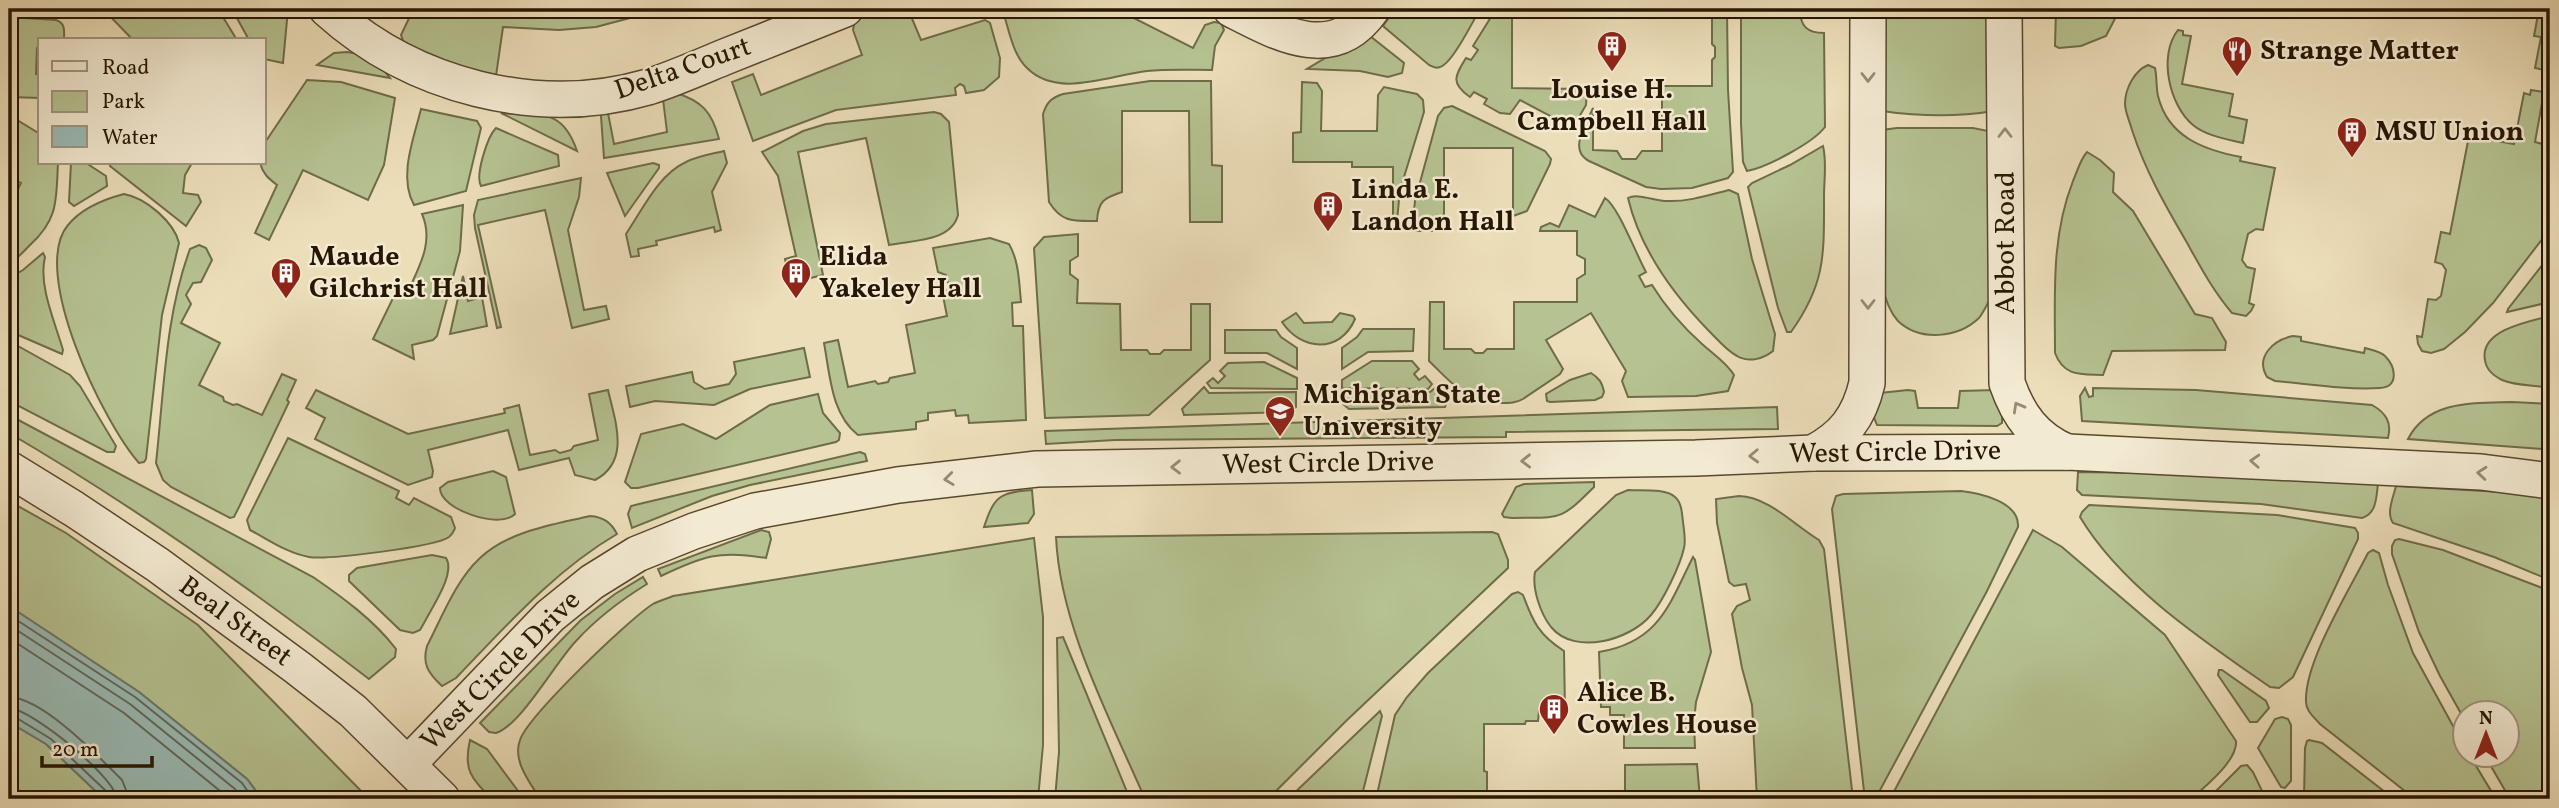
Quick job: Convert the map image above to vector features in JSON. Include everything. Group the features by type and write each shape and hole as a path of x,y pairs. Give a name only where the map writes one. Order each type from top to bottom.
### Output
{"street":[{"name":"Delta Court","path":"327,9 369,43 412,66 455,83 498,94 543,98 611,95 648,87 845,9"},
{"path":"1231,9 1280,34 1308,40 1332,38 1351,30 1364,20 1372,9"},
{"path":"1813,453 1833,442 1844,431 1863,400 1867,383 1868,9"},
{"name":"Abbot Road","path":"2004,9 2007,383 2013,400 2033,429 2051,445 2067,452"},
{"name":"West Circle Drive","path":"408,764 550,616 592,582 637,554 755,511 898,485 1037,469 1682,458 1813,453 2067,452 2428,469 2550,481"},
{"name":"Beal Street","path":"9,469 147,558 276,652 353,711 442,799"}],"green space":[{"path":"103,9 218,9 236,38 131,38"},
{"path":"232,9 288,9 283,63 266,59 266,38 248,38"},
{"path":"408,9 664,9 596,27 559,30 503,27 496,76 473,71 405,46 401,35 412,12"},
{"path":"883,9 908,9 921,40 985,20 990,23 1000,58 999,77 984,90 966,93 964,86 960,84 955,88 956,95 836,110 753,141 732,82 753,74 761,95 862,55 853,30 855,20"},
{"path":"1002,9 1116,9 1193,48 1205,25 1221,23 1224,30 1215,46 1212,70 1147,71 1069,84 1040,77 1027,68 1014,48"},
{"path":"1395,9 1425,9 1432,13 1436,9 1480,9 1450,58 1437,68 1429,65 1383,26"},
{"path":"1496,9 1593,9 1593,17 1512,18 1512,88 1587,89 1586,105 1575,124 1567,125 1520,100 1510,114 1500,113 1484,104 1487,99 1474,92 1470,97 1459,88 1456,79 1459,70 1466,58 1471,60 1478,50 1473,46"},
{"path":"1664,9 1727,9 1733,172 1728,178 1692,188 1646,187 1589,161 1583,156 1579,144 1593,108 1593,150 1617,151 1622,159 1636,159 1642,151 1662,151 1662,86 1712,86 1715,47 1712,44 1712,17 1664,17"},
{"path":"1741,9 1800,9 1801,20 1809,30 1824,33 1825,127 1789,154 1747,171 1743,162 1741,124"},
{"path":"1882,9 1993,9 1993,111 1938,115 1882,111"},
{"path":"2056,9 2120,9 2106,36 2081,46 2059,48 2055,46"},
{"path":"2539,9 2550,9 2550,71 2535,68 2541,37 2534,36"},
{"path":"9,17 59,21 63,26 64,38 38,38 38,98 9,97"},
{"path":"2178,30 2183,31 2183,35 2191,36 2182,84 2233,94 2229,116 2247,120 2243,143 2198,129 2178,105 2172,93 2168,66 2172,40"},
{"path":"1370,36 1404,63 1402,73 1388,77 1360,71 1307,69 1327,57 1354,48"},
{"path":"347,52 372,60 390,78 317,65 334,53"},
{"path":"2148,65 2155,68 2158,96 2163,110 2179,131 2201,145 2241,157 2240,161 2275,168 2263,230 2256,229 2248,234 2242,260 2247,267 2255,269 2249,303 2254,305 2246,316 2232,313 2213,287 2163,201 2137,145 2125,98 2135,76"},
{"path":"307,80 341,82 395,98 384,165 368,200 303,170 269,240 255,233 277,185 266,176 260,164 266,164 266,141"},
{"path":"1150,81 1211,81 1212,165 1222,166 1222,222 1190,222 1189,111 1122,111 1122,192 1103,201 1097,221 1075,221 1059,214 1049,202 1043,114 1048,103 1063,94"},
{"path":"1302,82 1317,83 1322,91 1321,131 1377,131 1378,95 1384,87 1417,94 1423,100 1424,112 1400,190 1396,231 1393,231 1393,167 1352,167 1352,162 1293,162 1293,133 1301,132"},
{"path":"2531,90 2544,92 2535,142 2550,146 2550,229 2493,303 2465,332 2444,349 2431,353 2422,351 2417,336 2422,337 2428,299 2436,300 2441,296 2446,270 2442,264 2435,262 2441,232 2450,234 2469,136 2514,144 2524,93 2530,95"},
{"path":"676,93 705,109 719,139 604,158 601,116 605,111 608,113 614,144 667,132 663,99"},
{"path":"1452,106 1545,151 1551,159 1550,164 1527,211 1513,216 1513,148 1444,148 1444,231 1412,231 1415,201 1438,116 1444,108"},
{"path":"421,109 477,121 481,128 466,191 414,205 409,194 407,170"},
{"path":"934,112 941,114 949,122 958,215 954,224 948,230 930,238 889,245 866,138 798,152 823,275 790,283 785,259 796,256 778,176 762,152 803,131 826,124"},
{"path":"501,113 538,115 557,120 571,137 577,151"},
{"path":"9,115 38,133 38,164 58,164 56,198 51,217 39,235 9,264 9,207 21,183 9,177"},
{"path":"496,128 558,155 559,166 481,186 483,157"},
{"path":"1973,128 1993,132 1990,299 1979,318 1961,330 1939,335 1917,332 1898,321 1888,305 1882,286 1882,130"},
{"path":"1823,146 1824,235 1821,267 1811,298 1791,332 1787,332 1778,308 1748,187"},
{"path":"724,151 727,163 712,192 721,230 715,232 714,227 656,241 657,245 638,249 639,256 631,257 626,234 659,184 686,162"},
{"path":"2087,152 2114,173 2113,192 2133,211 2195,314 2212,318 2226,342 2225,350 2112,351 2103,375 2074,373 2059,361 2055,353 2058,244 2066,202"},
{"path":"653,163 659,165 659,168 625,216 607,173"},
{"path":"71,164 88,164 106,176 107,186 74,206 69,202"},
{"path":"191,164 185,175 183,193 198,195 201,202 186,226 110,166"},
{"path":"581,178 579,197 568,230 584,310 606,306 609,319 572,328 545,210 478,225 501,327 497,328 475,228 474,215 478,200"},
{"path":"1729,190 1738,194 1752,259 1775,334 1773,351 1756,359 1742,358 1730,351 1683,302 1649,253 1633,217 1628,198 1636,196 1662,201 1683,200"},
{"path":"124,194 141,200 158,212 171,227 179,243 162,315 146,459 139,463 124,443 91,383 64,310 58,276 58,247 68,225 94,205"},
{"path":"1605,198 1621,220 1646,272 1639,276 1645,287 1652,285 1681,323 1731,370 1734,375 1728,391 1696,396 1628,397 1622,381 1626,371 1591,313 1546,340 1563,369 1560,374 1523,399 1510,403 1479,400 1453,385 1429,361 1430,302 1444,302 1444,349 1471,349 1475,353 1483,353 1487,349 1514,349 1514,302 1577,302 1577,279 1585,274 1585,259 1577,255 1577,231 1540,231 1541,227 1550,223 1559,227 1569,205 1595,217"},
{"path":"463,205 460,251 437,336 433,340 412,345 414,359 373,339 395,294 405,298 423,257 427,236 422,214"},
{"path":"1078,234 1078,256 1070,261 1070,274 1078,280 1077,303 1120,304 1121,350 1147,350 1150,354 1160,354 1164,350 1191,350 1191,304 1210,304 1210,360 1149,415 1045,418 1034,248 1044,237"},
{"path":"990,238 1009,244 1017,265 1021,302 1012,303 1013,326 1023,326 1026,420 969,423 968,415 956,416 955,410 928,413 928,420 916,422 916,429 858,435 842,416 837,405 824,343 838,340 848,387 875,381 878,384 888,382 890,378 915,373 906,325 947,316 943,296 949,287 946,275 938,272 933,248"},
{"path":"199,245 206,248 212,260 201,282 193,283 186,295 191,304 181,323 220,343 199,385 223,397 224,401 262,415 282,374 296,380 287,400 289,402 240,505 234,517 230,518 171,487 163,480 156,463 175,301 190,249"},
{"path":"43,253 46,291 62,354 9,331 9,278"},
{"path":"2550,255 2550,302 2507,312 2508,309"},
{"path":"463,276 468,301 482,297 487,326 450,334"},
{"path":"1296,313 1304,323 1332,322 1340,313 1355,319 1340,338 1330,343 1309,343 1290,332 1282,322"},
{"path":"2550,316 2550,388 2507,382 2491,372 2485,360 2485,350 2490,341 2508,329"},
{"path":"1363,329 1414,329 1413,351 1368,352 1342,369 1342,348"},
{"path":"1225,330 1276,330 1297,348 1297,369 1267,353 1225,353"},
{"path":"2293,336 2301,337 2301,341 2364,353 2365,348 2378,352 2385,356 2392,366 2393,380 2386,387 2354,388 2275,381 2267,377 2263,363 2268,350 2279,341"},
{"path":"9,341 70,375 80,386 116,446 114,452 107,452 9,401"},
{"path":"804,348 810,377 750,389 714,405 655,401 630,407 626,386 692,372 694,382 705,389 729,384 736,374 734,362"},
{"path":"1372,361 1412,361 1419,369 1414,374 1419,380 1425,376 1432,384 1428,389 1342,388 1342,380"},
{"path":"1264,362 1297,378 1297,389 1211,388 1207,383 1213,378 1218,383 1225,376 1220,371 1228,363"},
{"path":"1591,373 1601,383 1604,392 1602,397 1595,400 1547,401 1546,394 1570,380"},
{"path":"1204,387 1209,393 1296,392 1296,407 1290,412 1184,415 1182,409"},
{"path":"1435,388 1447,401 1445,407 1349,409 1343,404 1343,393 1430,392"},
{"path":"2085,388 2089,397 2093,396 2093,388 2196,390 2372,405 2387,418 2389,432 2388,438 2082,421 2080,396"},
{"path":"316,390 408,434 505,413 504,409 519,405 530,455 555,450 560,453 598,440 589,394 608,390 618,440 617,451 606,472 595,480 575,475 569,458 519,470 508,430 428,450 432,477 408,485 315,439 325,418 306,408"},
{"path":"1995,390 2002,423 1997,426 1877,425 1873,415 1880,393 1915,391 1918,408 1958,408 1960,391"},
{"path":"818,394 823,413 840,433 836,442 638,488 631,488 625,482 641,434 683,424 716,439 770,405"},
{"path":"2468,404 2550,404 2543,449 2408,439 2417,426 2440,410"},
{"path":"1777,407 1778,429 1506,432 1506,437 1115,440 1046,444 1045,431"},
{"path":"9,415 313,577 378,628 396,649 395,657 369,679 193,550 9,433"},
{"path":"288,438 399,491 396,498 409,505 414,498 451,517 455,528 453,533 440,541 403,549 358,555 309,557 278,546 250,530 247,520"},
{"path":"860,452 865,454 867,461 750,485 712,496 632,528 628,514 631,506"},
{"path":"493,471 506,477 515,514 507,518 497,520 472,515 459,510 442,496 440,488 448,482"},
{"path":"2078,472 2378,484 2373,509 2362,518 2261,504 2082,495 2077,490"},
{"path":"1594,482 1594,487 1582,498 1566,512 1558,515 1512,518 1502,514 1516,487 1524,484"},
{"path":"2396,486 2519,493 2550,498 2550,580 2494,557 2393,523 2390,510"},
{"path":"1032,490 1034,514 1028,523 984,527 999,498 1012,492"},
{"path":"1628,490 1665,492 1679,502 1685,542 1675,573 1651,615 1630,632 1588,643 1561,636 1551,627 1540,608 1535,572 1616,495"},
{"path":"1961,491 1988,497 2006,505 2017,518 2018,527 1987,591 1879,792 1868,796 1864,791 1832,509 1836,496 1843,494"},
{"path":"1739,496 1771,506 1819,540 1824,549 1853,799 1757,799 1752,705 1732,614 1737,606 1750,600 1746,584 1734,586 1729,582 1717,523 1716,499"},
{"path":"9,501 66,533 198,625 369,799 262,799 247,779 139,692 9,606"},
{"path":"2089,505 2277,515 2355,528 2358,539 2293,677 2279,688 2270,687 2166,611 2118,567 2080,517"},
{"path":"590,516 606,521 617,534 552,582 512,619 456,678 442,686 427,668 427,646 450,599 471,567 491,549 518,535"},
{"path":"761,530 769,532 771,539 766,558 723,555 700,559 661,576 658,569"},
{"path":"2033,530 2062,547 2165,635 2236,741 2226,765 2191,799 1890,799"},
{"path":"1498,534 1508,560 1508,568 1346,721 1268,799 1145,799 1077,638 1067,604 1056,537"},
{"path":"1034,538 1043,617 1043,745 1038,799 540,799 523,771 518,748 527,728 580,669 623,628 655,603 673,596"},
{"path":"2395,540 2443,550 2550,591 2550,799 2510,799 2493,770 2520,770 2520,700 2453,700 2419,632 2392,554"},
{"path":"2373,550 2379,553 2413,653 2450,720 2450,770 2478,770 2496,799 2415,799 2320,724 2307,708 2307,686 2312,667 2340,605 2368,553"},
{"path":"432,555 446,558 446,581 420,630 413,633 400,630 349,581 349,575 357,568"},
{"path":"1693,557 1711,652 1696,702 1695,748 1624,748 1624,715 1610,715 1610,707 1601,707 1599,652 1636,640 1660,619"},
{"path":"643,577 647,584 610,610 584,633 527,706 506,728 496,733 489,732 480,723 581,620"},
{"path":"1518,592 1523,595 1543,633 1564,651 1565,711 1539,711 1538,721 1526,721 1525,724 1484,724 1487,799 1376,799 1395,715 1407,697 1428,673 1512,594"},
{"path":"1063,637 1130,799 1055,799 1059,752 1057,638"},
{"path":"2219,670 2266,701 2269,708 2257,722 2250,722 2218,675"},
{"path":"1380,711 1382,716 1361,799 1288,799"},
{"path":"2275,719 2288,719 2291,725 2291,781 2285,788 2281,787 2258,748"},
{"path":"9,722 46,744 104,799 9,799"},
{"path":"470,740 487,749 524,799 492,799 479,785 468,766"},
{"path":"2309,740 2322,743 2394,799 2304,799 2305,748"},
{"path":"1697,764 1700,799 1625,799 1625,765"},
{"path":"2247,765 2266,799 2208,799 2241,766"}],"water":[{"path":"9,606 139,692 247,779 262,799 104,799 46,744 9,722"}],"place":[{"name":"Louise H. Campbell Hall","path":"1612,73"},
{"name":"Strange Matter","path":"2237,78"},
{"name":"MSU Union","path":"2352,159"},
{"name":"Linda E. Landon Hall","path":"1328,233"},
{"name":"Maude Gilchrist Hall","path":"286,300"},
{"name":"Elida Yakeley Hall","path":"796,300"},
{"name":"Michigan State University","path":"1280,438"},
{"name":"Alice B. Cowles House","path":"1554,736"}]}
